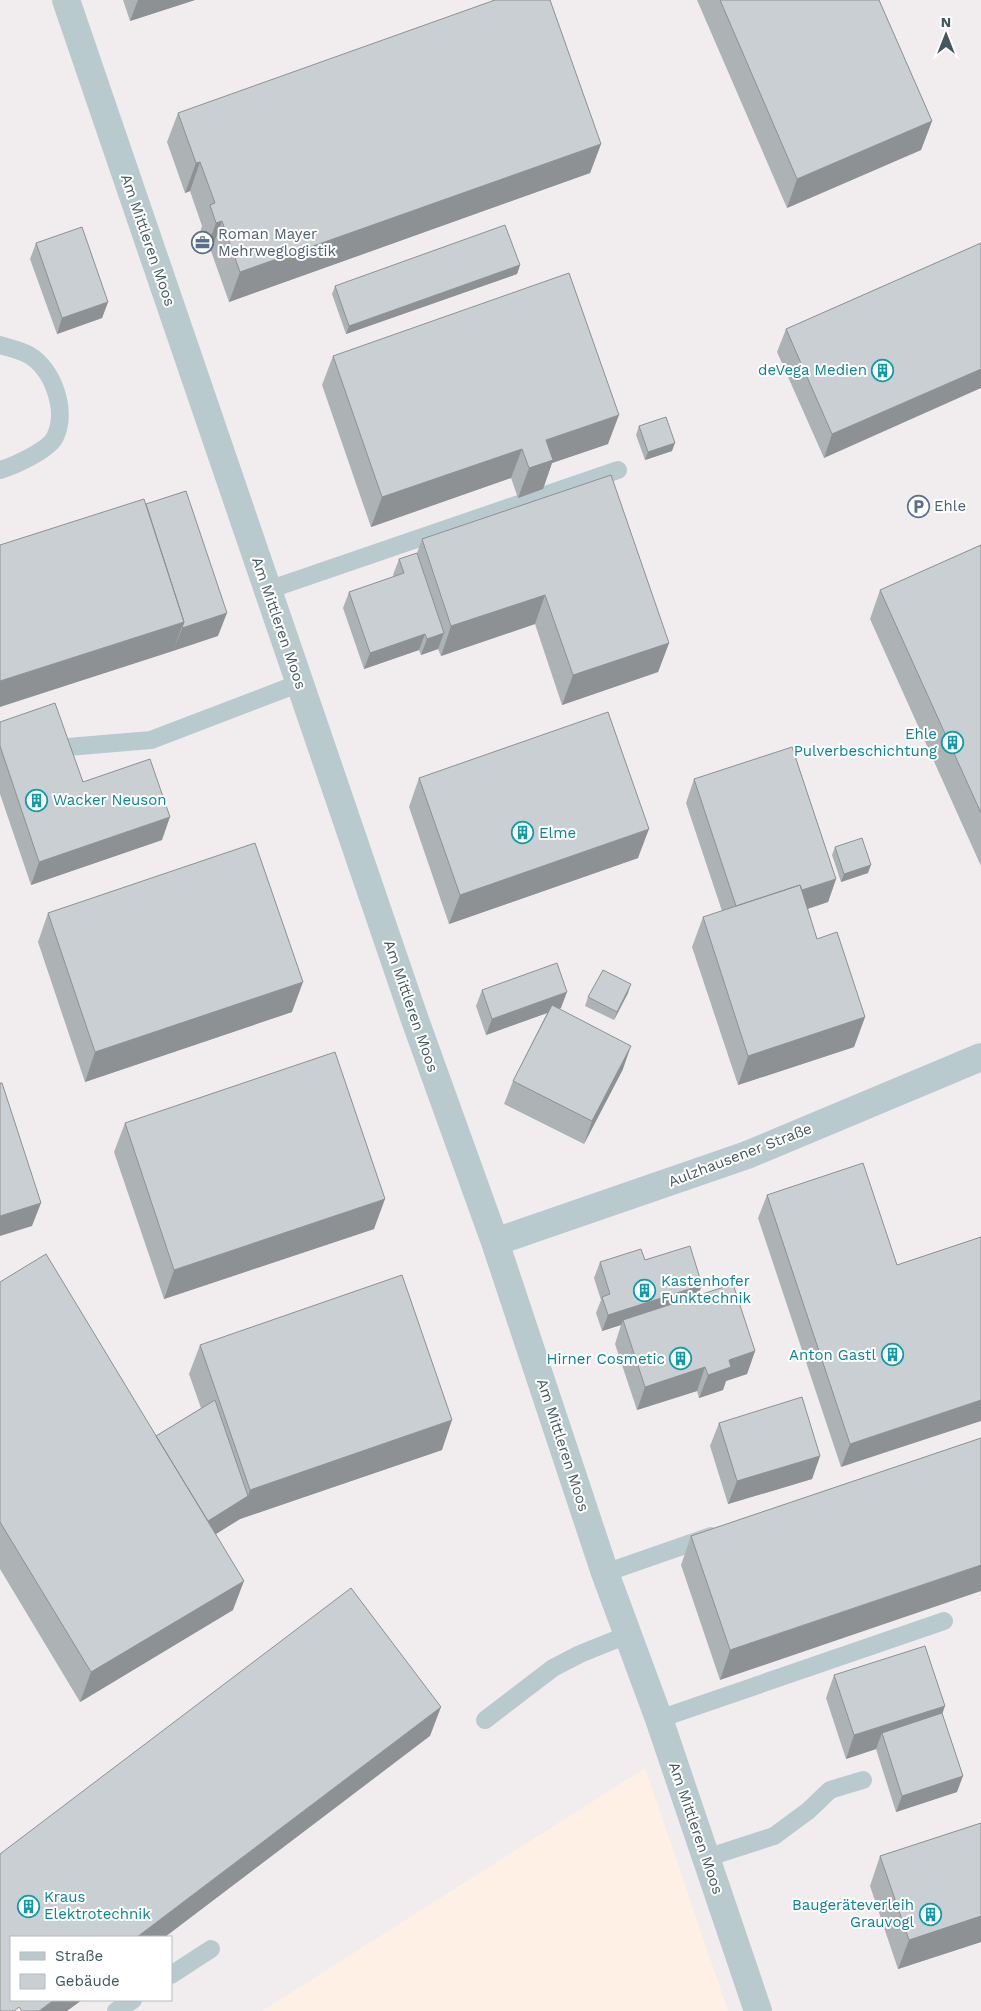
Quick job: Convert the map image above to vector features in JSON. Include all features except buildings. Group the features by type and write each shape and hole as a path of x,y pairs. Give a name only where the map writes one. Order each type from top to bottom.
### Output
{"street":[{"name":"Am Mittleren Moos","path":"66,0 415,1020 495,1242 605,1573 659,1719 758,2011"},
{"name":"Aulzhausener Straße","path":"495,1242 747,1155 981,1057"}],"lane":[{"path":"0,345 29,355 45,369 56,392 61,415 55,438 34,455 0,470"},
{"path":"268,590 618,470"},
{"path":"68,747 152,740 300,683"},
{"path":"605,1573 728,1531"},
{"path":"659,1719 944,1621"},
{"path":"486,1720 553,1668 580,1654 627,1635"},
{"path":"706,1858 774,1836 808,1811 830,1790 863,1780"},
{"path":"172,1974 211,1949"},
{"path":"116,2011 131,2001"}],"shaded area":[{"path":"645,1768 728,2011 262,2011"}],"place":[{"name":"Roman Mayer Mehrweglogistik","path":"202,243"},
{"name":"deVega Medien","path":"883,370"},
{"name":"Ehle","path":"918,506"},
{"name":"Ehle Pulverbeschichtung","path":"953,743"},
{"name":"Wacker Neuson","path":"37,800"},
{"name":"Elme","path":"523,833"},
{"name":"Kastenhofer Funktechnik","path":"645,1290"},
{"name":"Anton Gastl","path":"892,1355"},
{"name":"Hirner Cosmetic","path":"681,1359"},
{"name":"Kraus Elektrotechnik","path":"28,1906"},
{"name":"Baugeräteverleih Grauvogl","path":"930,1914"}]}
